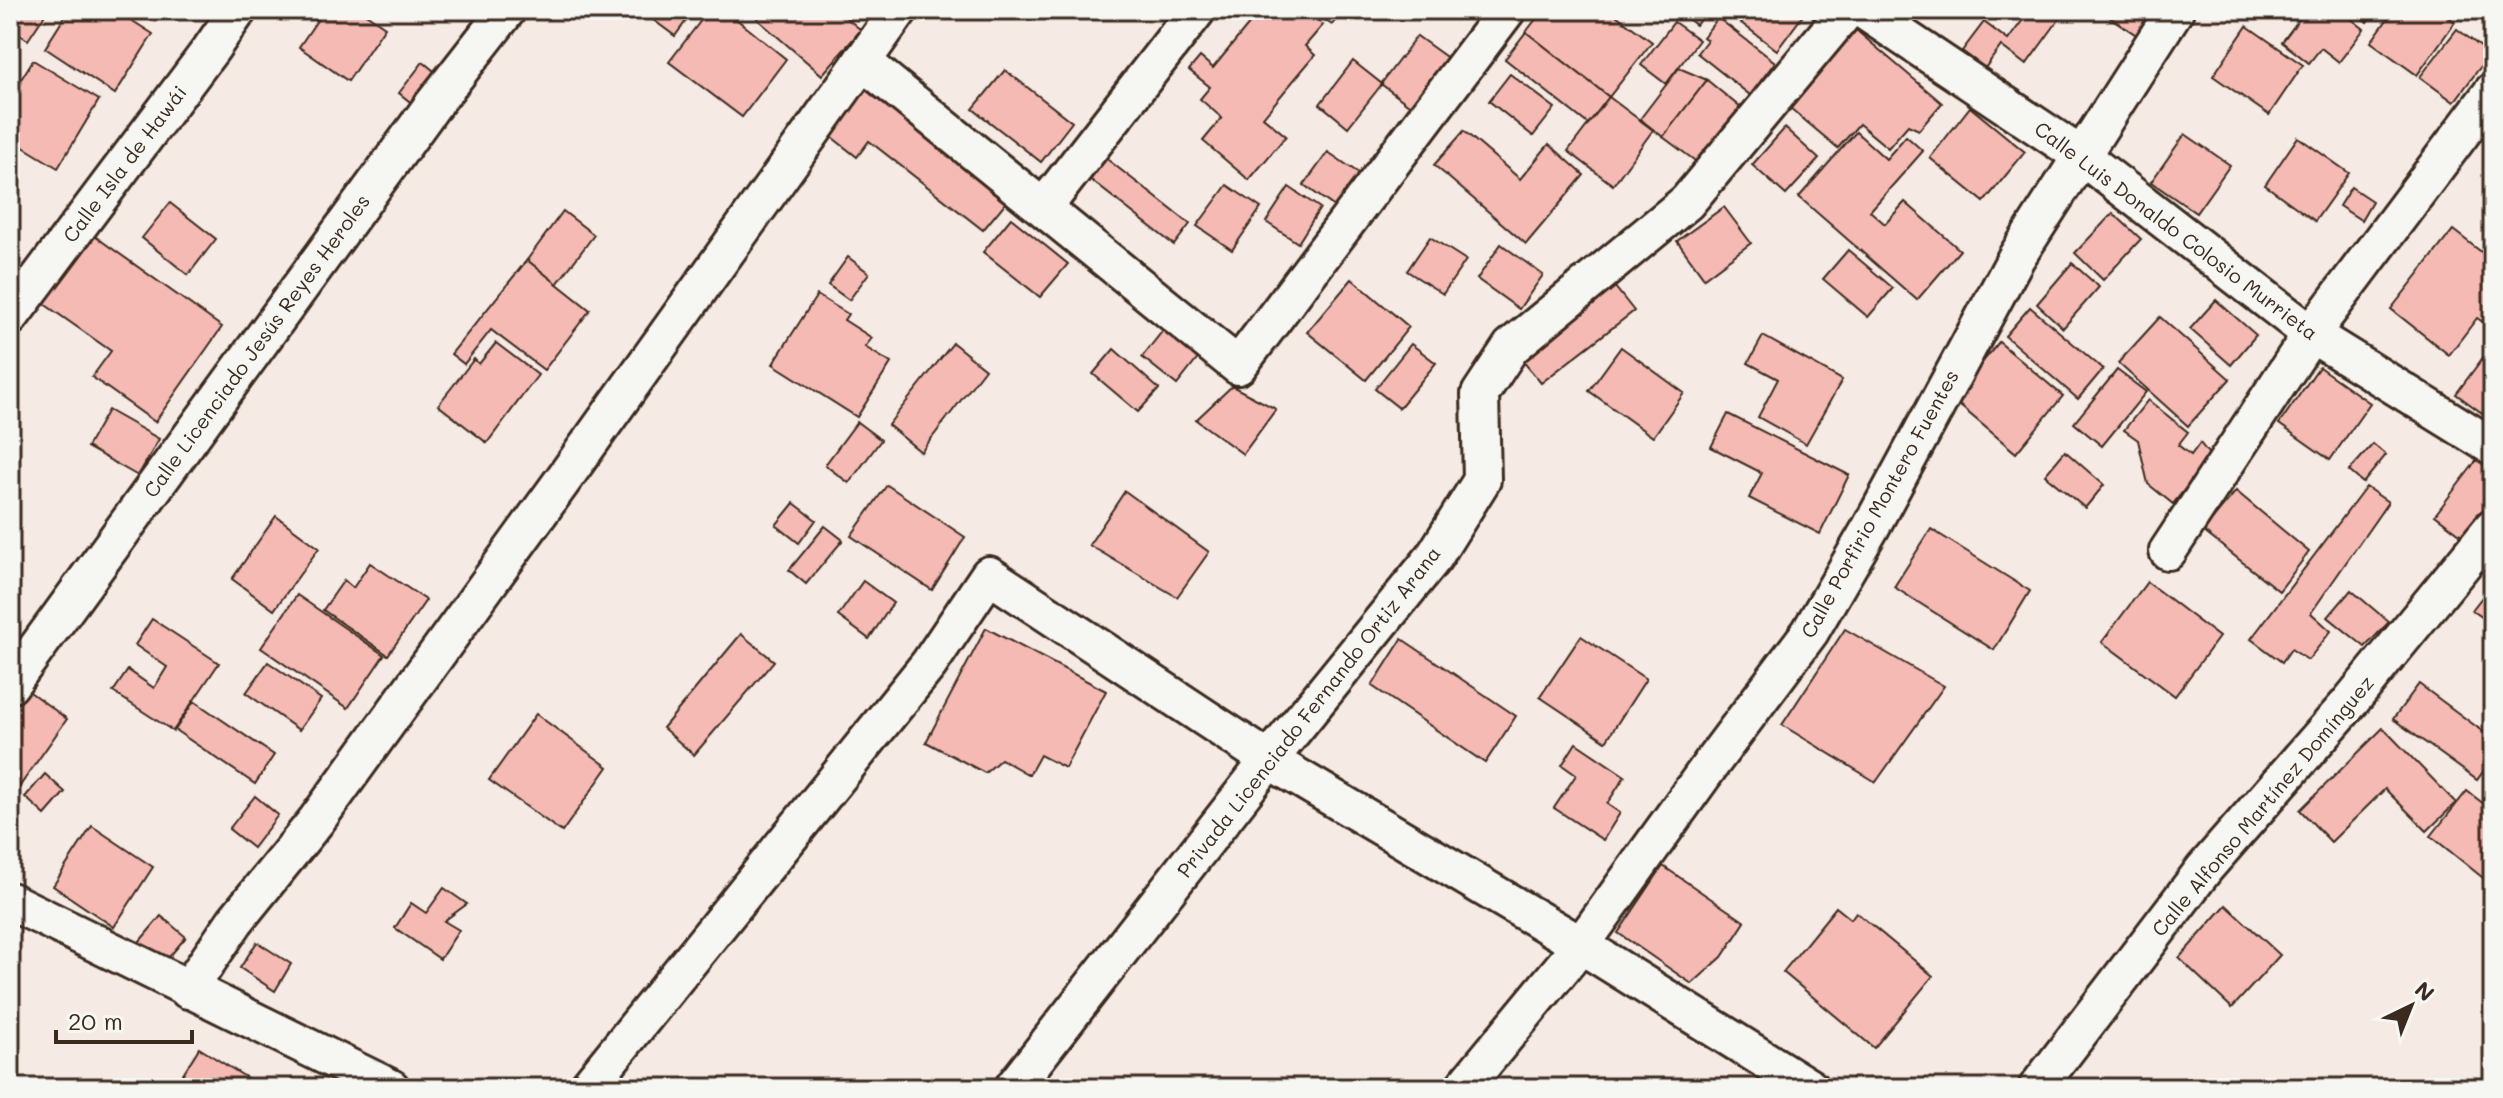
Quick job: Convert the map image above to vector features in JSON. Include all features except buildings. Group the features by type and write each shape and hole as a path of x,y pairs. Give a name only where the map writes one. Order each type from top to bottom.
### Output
{"street":[{"name":"Calle Isla de Hawái","path":"10,317 238,10"},
{"name":"Calle Licenciado Jesús Reyes Heroles","path":"10,685 432,106 507,10"},
{"path":"188,990 235,921 316,821 899,10"},
{"path":"1044,207 1197,10"},
{"path":"862,61 1238,366 1507,10"},
{"name":"Privada Licenciado Fernando Ortiz Arana","path":"1013,1088 1269,760 1434,557 1482,480 1480,394 1511,347 1687,202 1847,10"},
{"name":"Calle Luis Donaldo Colosio Murrieta","path":"1863,10 2080,155 2311,334 2493,447"},
{"name":"Calle Porfirio Montero Fuentes","path":"1463,1088 1581,945 1810,632 1878,514 2016,258 2175,10"},
{"path":"2168,551 2311,334 2493,91"},
{"name":"Calle Alfonso Martínez Domínguez","path":"2037,1088 2205,868 2351,701 2493,527"},
{"path":"587,1088 929,664 989,575 1269,760 1581,945 1810,1088"},
{"path":"10,901 188,990 347,1080 391,1088"}]}
